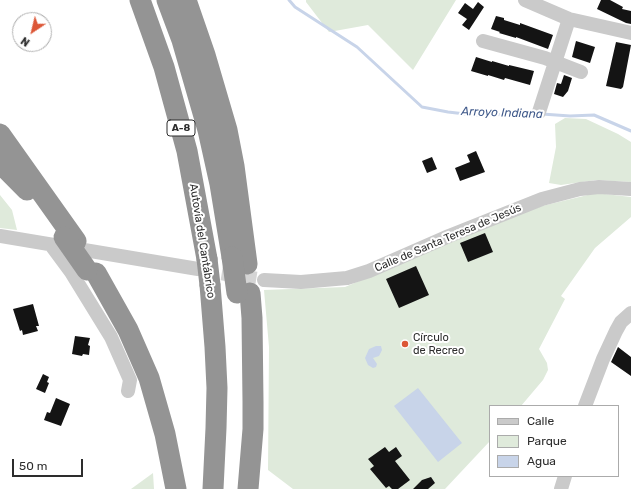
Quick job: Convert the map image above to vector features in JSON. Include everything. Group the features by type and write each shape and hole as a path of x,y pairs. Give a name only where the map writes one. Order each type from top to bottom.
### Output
{"highway":[{"name":"Autovía del Cantábrico","path":"140,0 164,67 185,144 200,219 215,347 217,388 212,489"},
{"name":"A-8","path":"167,0 184,47 208,130 239,260 250,289 242,398 239,489"},
{"path":"186,0 222,111"},
{"path":"194,0 217,75 222,111 234,166 239,260"},
{"path":"0,134 64,241"},
{"path":"0,164 37,201 64,241 92,271 148,378 165,434 176,489"},
{"path":"248,489 254,402 250,289"}],"street":[{"path":"525,0 569,18 631,33"},
{"path":"539,112 550,60 569,18"},
{"path":"484,40 550,60 581,72"},
{"name":"Calle de Santa Teresa de Jesús","path":"250,289 301,282 347,278 369,271 449,236 542,199 580,189 599,187 631,189"},
{"path":"0,236 64,241 205,271"},
{"path":"64,241 71,272 111,337 130,380 128,391"},
{"path":"585,405 603,359 616,331 621,322 631,313"},
{"path":"561,489 565,477"}],"green space":[{"path":"306,0 456,0 413,70 368,25 329,32"},
{"path":"565,118 586,119 618,134 631,142 631,182 596,180 561,185 549,183 556,147 555,124"},
{"name":"Círculo de Recreo","path":"596,193 631,197 631,217 595,248 561,296 565,299 539,349 547,363 548,370 543,380 522,405 489,405 489,442 445,489 293,489 268,470 269,347 264,290 345,287 489,226 542,206"},
{"path":"0,195 12,210 17,230 0,228"},
{"path":"153,473 154,489 131,489"}],"water":[{"path":"376,346 381,346 382,350 379,356 373,358 377,364 376,367 373,368 368,365 365,358 369,349"},
{"path":"418,388 462,443 438,462 394,406"}],"building":[{"path":"601,0 610,0 623,7 622,9 631,11 631,24 597,9"},
{"path":"478,2 484,7 469,30 462,25 467,19 458,13 465,3 473,9"},
{"path":"496,16 504,18 504,20 520,25 520,23 553,35 548,49 491,29"},
{"path":"576,41 595,47 590,63 572,57"},
{"path":"616,42 631,45 623,87 621,89 606,86"},
{"path":"476,57 534,71 530,85 471,71"},
{"path":"564,75 572,78 568,91 563,97 554,94 557,83 561,84"},
{"path":"476,151 485,172 460,181 455,168 470,162 467,155"},
{"path":"432,157 437,169 427,173 422,161"},
{"path":"485,233 493,252 468,262 460,243"},
{"path":"416,266 429,295 399,308 386,279"},
{"path":"33,304 39,326 36,326 38,331 23,335 22,330 20,331 13,309"},
{"path":"75,336 90,338 88,345 90,346 89,355 83,354 82,356 72,354"},
{"path":"618,347 631,357 631,376 611,362"},
{"path":"43,374 49,377 47,382 49,383 45,393 36,389"},
{"path":"56,398 70,404 61,426 44,420 47,412 50,413"},
{"path":"385,447 389,452 396,447 402,456 395,461 410,480 398,489 392,489 389,486 386,488 370,469 374,466 368,459"},
{"path":"431,477 435,483 428,489 413,489 422,480"}],"waterway":[{"name":"Arroyo Indiana","path":"289,0 295,7 357,47 422,107 474,115 536,114"},
{"name":"Arroyo Indiana","path":"542,114 570,116 594,115 631,131"}],"tunnel":[{"path":"201,270 264,280"}],"place":[{"name":"Círculo de Recreo","path":"405,344"}]}
